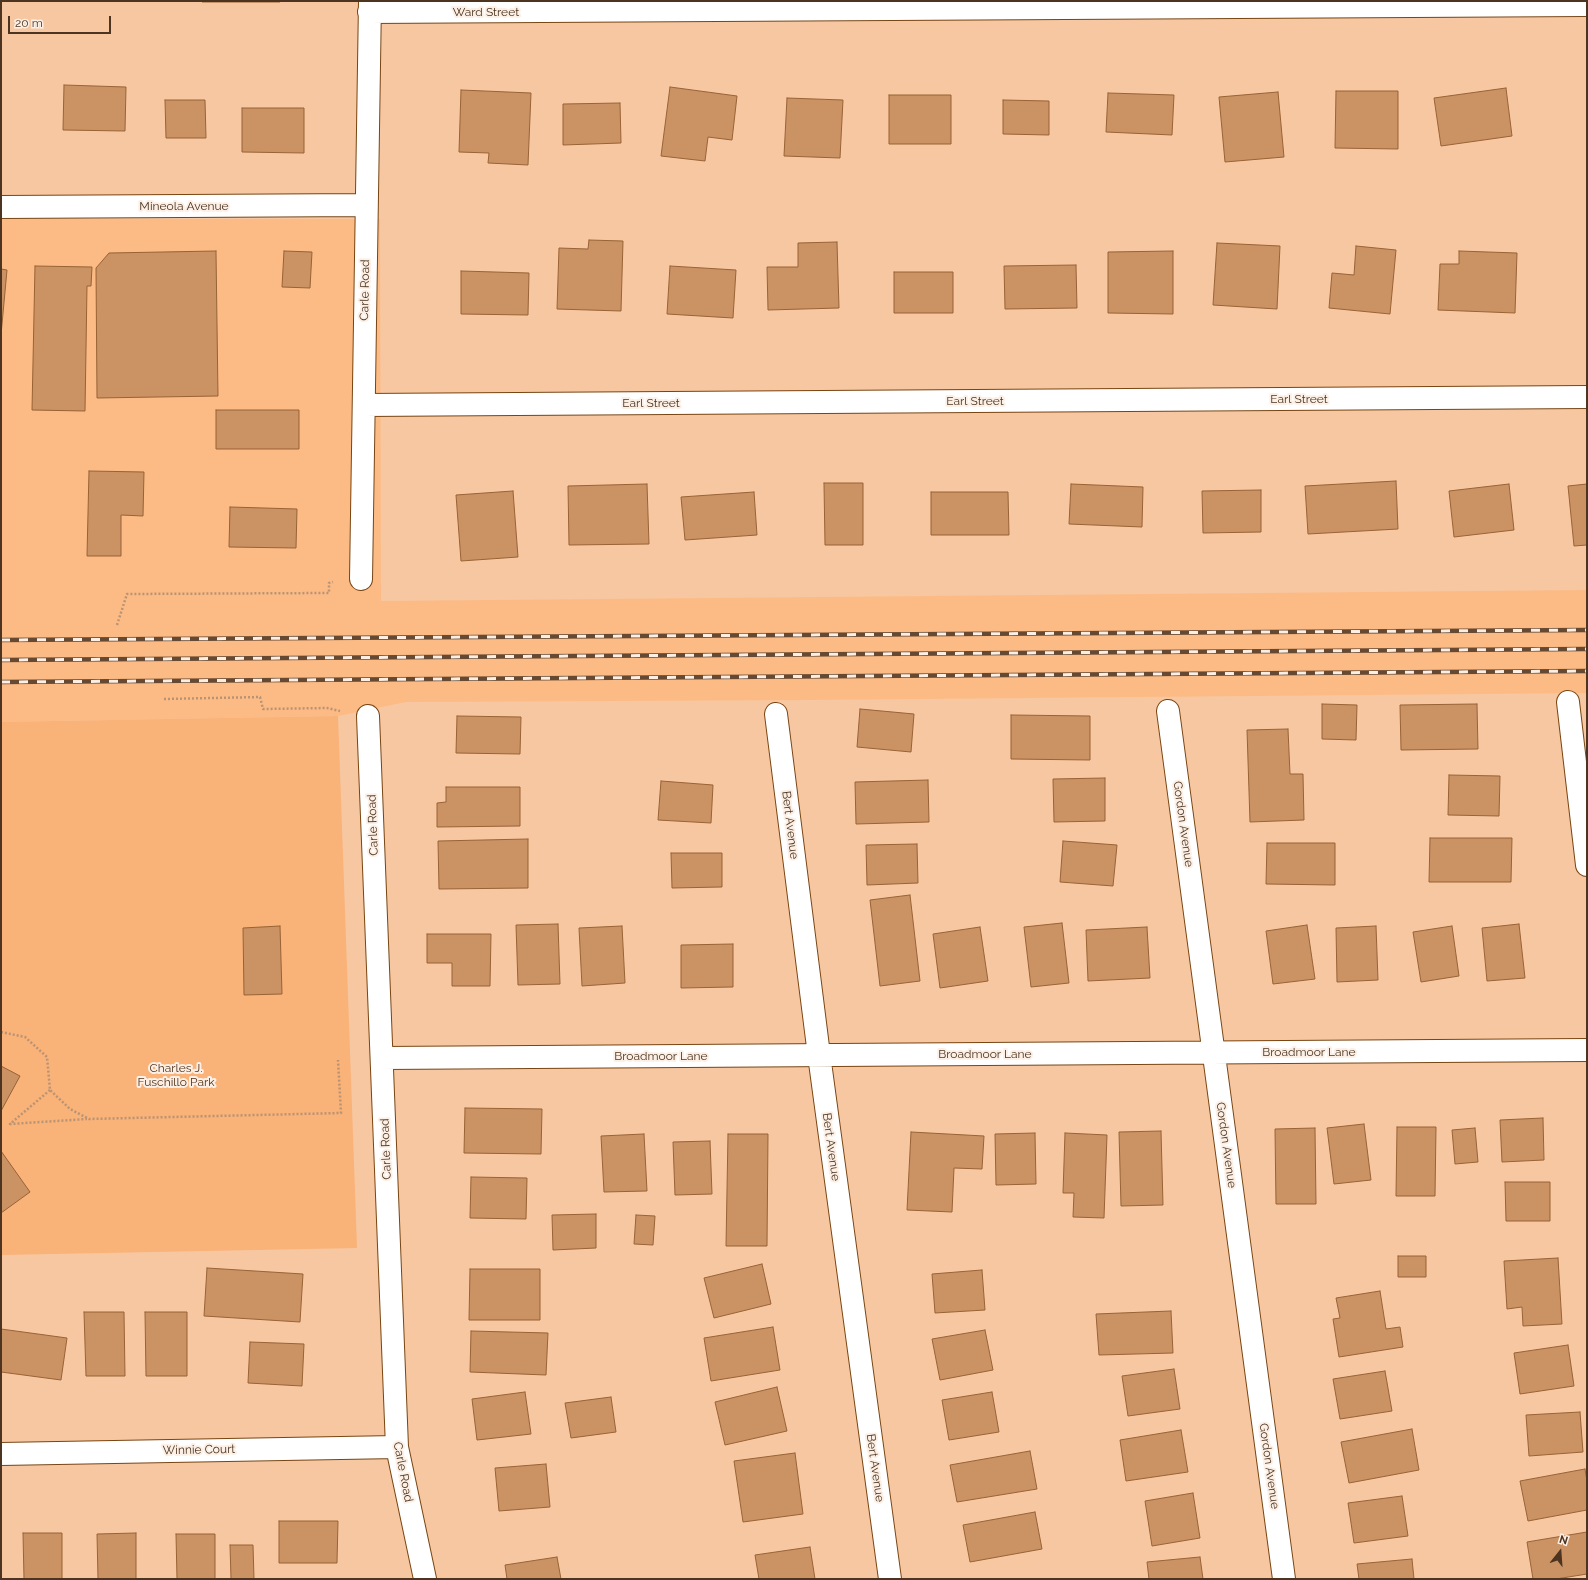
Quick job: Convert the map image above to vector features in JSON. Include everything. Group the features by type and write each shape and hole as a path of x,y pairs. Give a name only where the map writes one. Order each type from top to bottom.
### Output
{"street":[{"name":"Ward Street","path":"370,7 1587,5"},
{"name":"Carle Road","path":"361,579 370,7"},
{"name":"Mineola Avenue","path":"1,207 366,205"},
{"name":"Earl Street","path":"364,405 1587,397"},
{"path":"1568,702 1587,865"},
{"name":"Gordon Avenue","path":"1168,711 1284,1579"},
{"name":"Bert Avenue","path":"776,714 819,1055 890,1579"},
{"name":"Carle Road","path":"368,716 383,1058 396,1447 425,1579"},
{"name":"Broadmoor Lane","path":"383,1058 1587,1050"},
{"name":"Winnie Court","path":"1,1454 396,1447"}],"path":[{"path":"117,625 127,594 329,593 329,582 361,579"},
{"path":"164,699 260,697 263,709 327,708 368,716"},
{"path":"1,1032 25,1037 47,1056 50,1090 70,1109 88,1119"},
{"path":"50,1090 10,1124 88,1119 341,1112 338,1060"}],"shaded area":[{"path":"1,219 380,219 381,601 1587,590 1587,693 406,702 338,716 1,722"}],"green space":[{"name":"Charles J. Fuschillo Park","path":"338,716 357,1248 1,1255 1,722"}],"building":[{"path":"280,1 280,2 202,2"},
{"path":"64,85 126,87 125,131 63,130"},
{"path":"670,87 737,96 732,140 708,137 705,161 661,156"},
{"path":"1506,88 1512,136 1441,146 1434,98"},
{"path":"461,90 531,93 528,165 488,163 489,153 459,152"},
{"path":"1336,91 1398,91 1398,149 1335,148"},
{"path":"1278,92 1284,157 1225,162 1219,97"},
{"path":"1108,93 1174,95 1172,135 1106,132"},
{"path":"889,95 951,95 951,144 889,144"},
{"path":"787,98 843,100 840,158 784,156"},
{"path":"165,100 205,100 206,138 166,138"},
{"path":"1003,100 1049,101 1049,135 1003,134"},
{"path":"620,103 621,143 563,145 563,104"},
{"path":"242,108 304,108 304,153 242,152"},
{"path":"589,240 623,241 621,311 557,309 559,248 588,249"},
{"path":"837,242 839,308 768,310 767,267 798,267 798,243"},
{"path":"1217,243 1280,246 1277,309 1213,305"},
{"path":"1356,246 1396,250 1390,314 1329,308 1332,273 1354,275"},
{"path":"216,251 218,396 97,398 96,268 109,253"},
{"path":"284,251 312,252 310,288 282,287"},
{"path":"1173,251 1173,314 1108,313 1108,252"},
{"path":"1459,251 1517,253 1515,313 1438,310 1440,264 1459,264"},
{"path":"1076,265 1077,308 1005,309 1004,266"},
{"path":"35,266 92,267 91,286 87,286 85,411 32,410"},
{"path":"670,266 736,270 733,318 667,314"},
{"path":"1,269 7,270 1,335"},
{"path":"461,271 529,273 528,315 461,314"},
{"path":"894,272 953,272 953,313 894,313"},
{"path":"216,410 299,410 299,449 216,449"},
{"path":"89,471 144,472 143,516 121,515 121,556 87,556"},
{"path":"1396,481 1398,529 1308,534 1305,486"},
{"path":"824,483 863,483 863,545 825,545"},
{"path":"647,484 649,544 569,545 568,486"},
{"path":"1071,484 1143,487 1142,527 1069,524"},
{"path":"1509,484 1514,530 1454,537 1449,491"},
{"path":"1587,484 1587,545 1574,546 1568,486"},
{"path":"1261,490 1261,532 1203,533 1202,491"},
{"path":"513,491 518,557 461,561 456,495"},
{"path":"754,492 757,535 685,540 681,497"},
{"path":"931,492 1008,492 1009,535 931,535"},
{"path":"230,507 297,509 296,548 229,547"},
{"path":"1322,704 1357,705 1356,740 1322,739"},
{"path":"1477,704 1478,749 1401,750 1400,705"},
{"path":"860,709 914,714 911,752 857,747"},
{"path":"1011,715 1090,716 1090,760 1011,759"},
{"path":"457,716 521,717 520,754 456,753"},
{"path":"1288,729 1290,774 1303,774 1304,820 1250,822 1247,730"},
{"path":"1449,775 1500,776 1499,816 1448,815"},
{"path":"1105,778 1105,821 1054,822 1053,779"},
{"path":"928,780 929,822 856,824 855,782"},
{"path":"661,781 713,785 711,823 658,820"},
{"path":"446,787 520,787 520,826 437,827 437,803 446,802"},
{"path":"1430,838 1512,838 1511,882 1429,882"},
{"path":"528,839 528,888 439,889 438,841"},
{"path":"1063,841 1117,845 1113,886 1060,882"},
{"path":"1267,843 1335,843 1335,885 1266,884"},
{"path":"917,844 918,883 867,885 866,845"},
{"path":"671,853 722,853 722,887 672,888"},
{"path":"910,895 920,981 880,986 870,900"},
{"path":"1062,923 1069,983 1031,987 1024,927"},
{"path":"558,924 560,984 518,985 516,925"},
{"path":"1519,924 1525,978 1487,981 1482,928"},
{"path":"1307,925 1315,979 1273,984 1266,931"},
{"path":"280,926 282,994 244,995 243,928"},
{"path":"622,926 625,983 582,986 579,928"},
{"path":"1376,926 1378,980 1337,982 1336,928"},
{"path":"1452,926 1459,976 1421,982 1413,932"},
{"path":"980,927 988,981 940,988 933,934"},
{"path":"1147,927 1150,978 1088,981 1086,930"},
{"path":"427,934 491,934 490,986 452,986 452,963 427,963"},
{"path":"733,944 733,987 681,988 681,945"},
{"path":"1,1066 20,1076 1,1111"},
{"path":"465,1108 542,1109 541,1154 464,1153"},
{"path":"1543,1118 1544,1160 1502,1162 1500,1120"},
{"path":"1364,1124 1371,1180 1334,1184 1327,1128"},
{"path":"1397,1127 1436,1127 1435,1196 1396,1196"},
{"path":"1315,1128 1316,1204 1276,1204 1275,1129"},
{"path":"1475,1128 1478,1162 1455,1164 1452,1130"},
{"path":"1161,1131 1163,1205 1121,1206 1119,1132"},
{"path":"911,1132 984,1136 982,1169 954,1168 952,1212 907,1210"},
{"path":"1035,1133 1036,1184 996,1185 995,1134"},
{"path":"1065,1133 1107,1135 1104,1218 1073,1217 1074,1193 1063,1193"},
{"path":"644,1134 647,1191 604,1192 601,1136"},
{"path":"728,1134 768,1134 767,1246 726,1246"},
{"path":"710,1141 712,1194 675,1195 673,1142"},
{"path":"1,1151 30,1192 1,1213"},
{"path":"471,1177 527,1178 526,1219 470,1218"},
{"path":"1505,1182 1550,1182 1550,1221 1506,1221"},
{"path":"596,1214 596,1248 553,1250 552,1215"},
{"path":"636,1215 655,1216 653,1245 634,1244"},
{"path":"1398,1256 1426,1256 1426,1277 1398,1277"},
{"path":"1558,1258 1562,1324 1523,1326 1522,1307 1507,1309 1504,1261"},
{"path":"762,1264 771,1304 714,1318 704,1278"},
{"path":"207,1268 303,1274 300,1322 204,1316"},
{"path":"470,1269 540,1269 540,1320 469,1320"},
{"path":"982,1270 985,1310 935,1313 932,1274"},
{"path":"1380,1291 1386,1329 1400,1327 1403,1347 1339,1357 1333,1319 1340,1318 1336,1298"},
{"path":"1171,1311 1173,1353 1099,1355 1096,1314"},
{"path":"84,1312 124,1312 125,1376 86,1376"},
{"path":"145,1312 187,1312 187,1376 146,1376"},
{"path":"773,1327 780,1370 711,1381 704,1338"},
{"path":"1,1329 67,1338 61,1380 1,1372"},
{"path":"985,1330 993,1370 940,1380 932,1339"},
{"path":"471,1331 548,1333 546,1375 470,1372"},
{"path":"250,1342 304,1344 302,1386 248,1383"},
{"path":"1568,1345 1574,1386 1520,1394 1514,1353"},
{"path":"1174,1369 1180,1409 1128,1416 1122,1376"},
{"path":"1385,1371 1392,1411 1340,1419 1333,1379"},
{"path":"777,1387 787,1431 725,1445 715,1402"},
{"path":"525,1392 531,1434 477,1440 472,1399"},
{"path":"992,1392 999,1432 949,1440 942,1400"},
{"path":"611,1397 616,1432 571,1438 565,1403"},
{"path":"1580,1412 1583,1452 1529,1456 1526,1415"},
{"path":"1412,1429 1419,1470 1349,1483 1341,1442"},
{"path":"1181,1430 1188,1472 1126,1481 1120,1440"},
{"path":"1030,1451 1037,1489 957,1502 950,1465"},
{"path":"795,1453 803,1514 743,1522 734,1461"},
{"path":"546,1464 550,1507 499,1511 495,1468"},
{"path":"1585,1469 1587,1481 1587,1510 1528,1521 1520,1481"},
{"path":"1193,1493 1200,1538 1152,1546 1145,1501"},
{"path":"1402,1496 1408,1536 1354,1543 1348,1503"},
{"path":"1035,1512 1042,1549 970,1562 963,1525"},
{"path":"279,1521 338,1521 337,1563 279,1563"},
{"path":"1587,1532 1587,1574 1556,1579 1533,1579 1527,1542"},
{"path":"23,1533 62,1533 62,1579 24,1579"},
{"path":"136,1533 136,1579 98,1579 97,1534"},
{"path":"176,1534 215,1534 215,1579 177,1579"},
{"path":"230,1545 253,1545 254,1579 231,1579"},
{"path":"810,1547 815,1579 759,1579 755,1555"},
{"path":"557,1557 561,1579 507,1579 505,1565"},
{"path":"1200,1557 1203,1579 1149,1579 1147,1562"},
{"path":"1412,1559 1414,1579 1359,1579 1357,1564"}],"railway":[{"path":"1,640 1587,630"},
{"path":"1,660 1587,649"},
{"path":"1,682 1587,671"}]}
